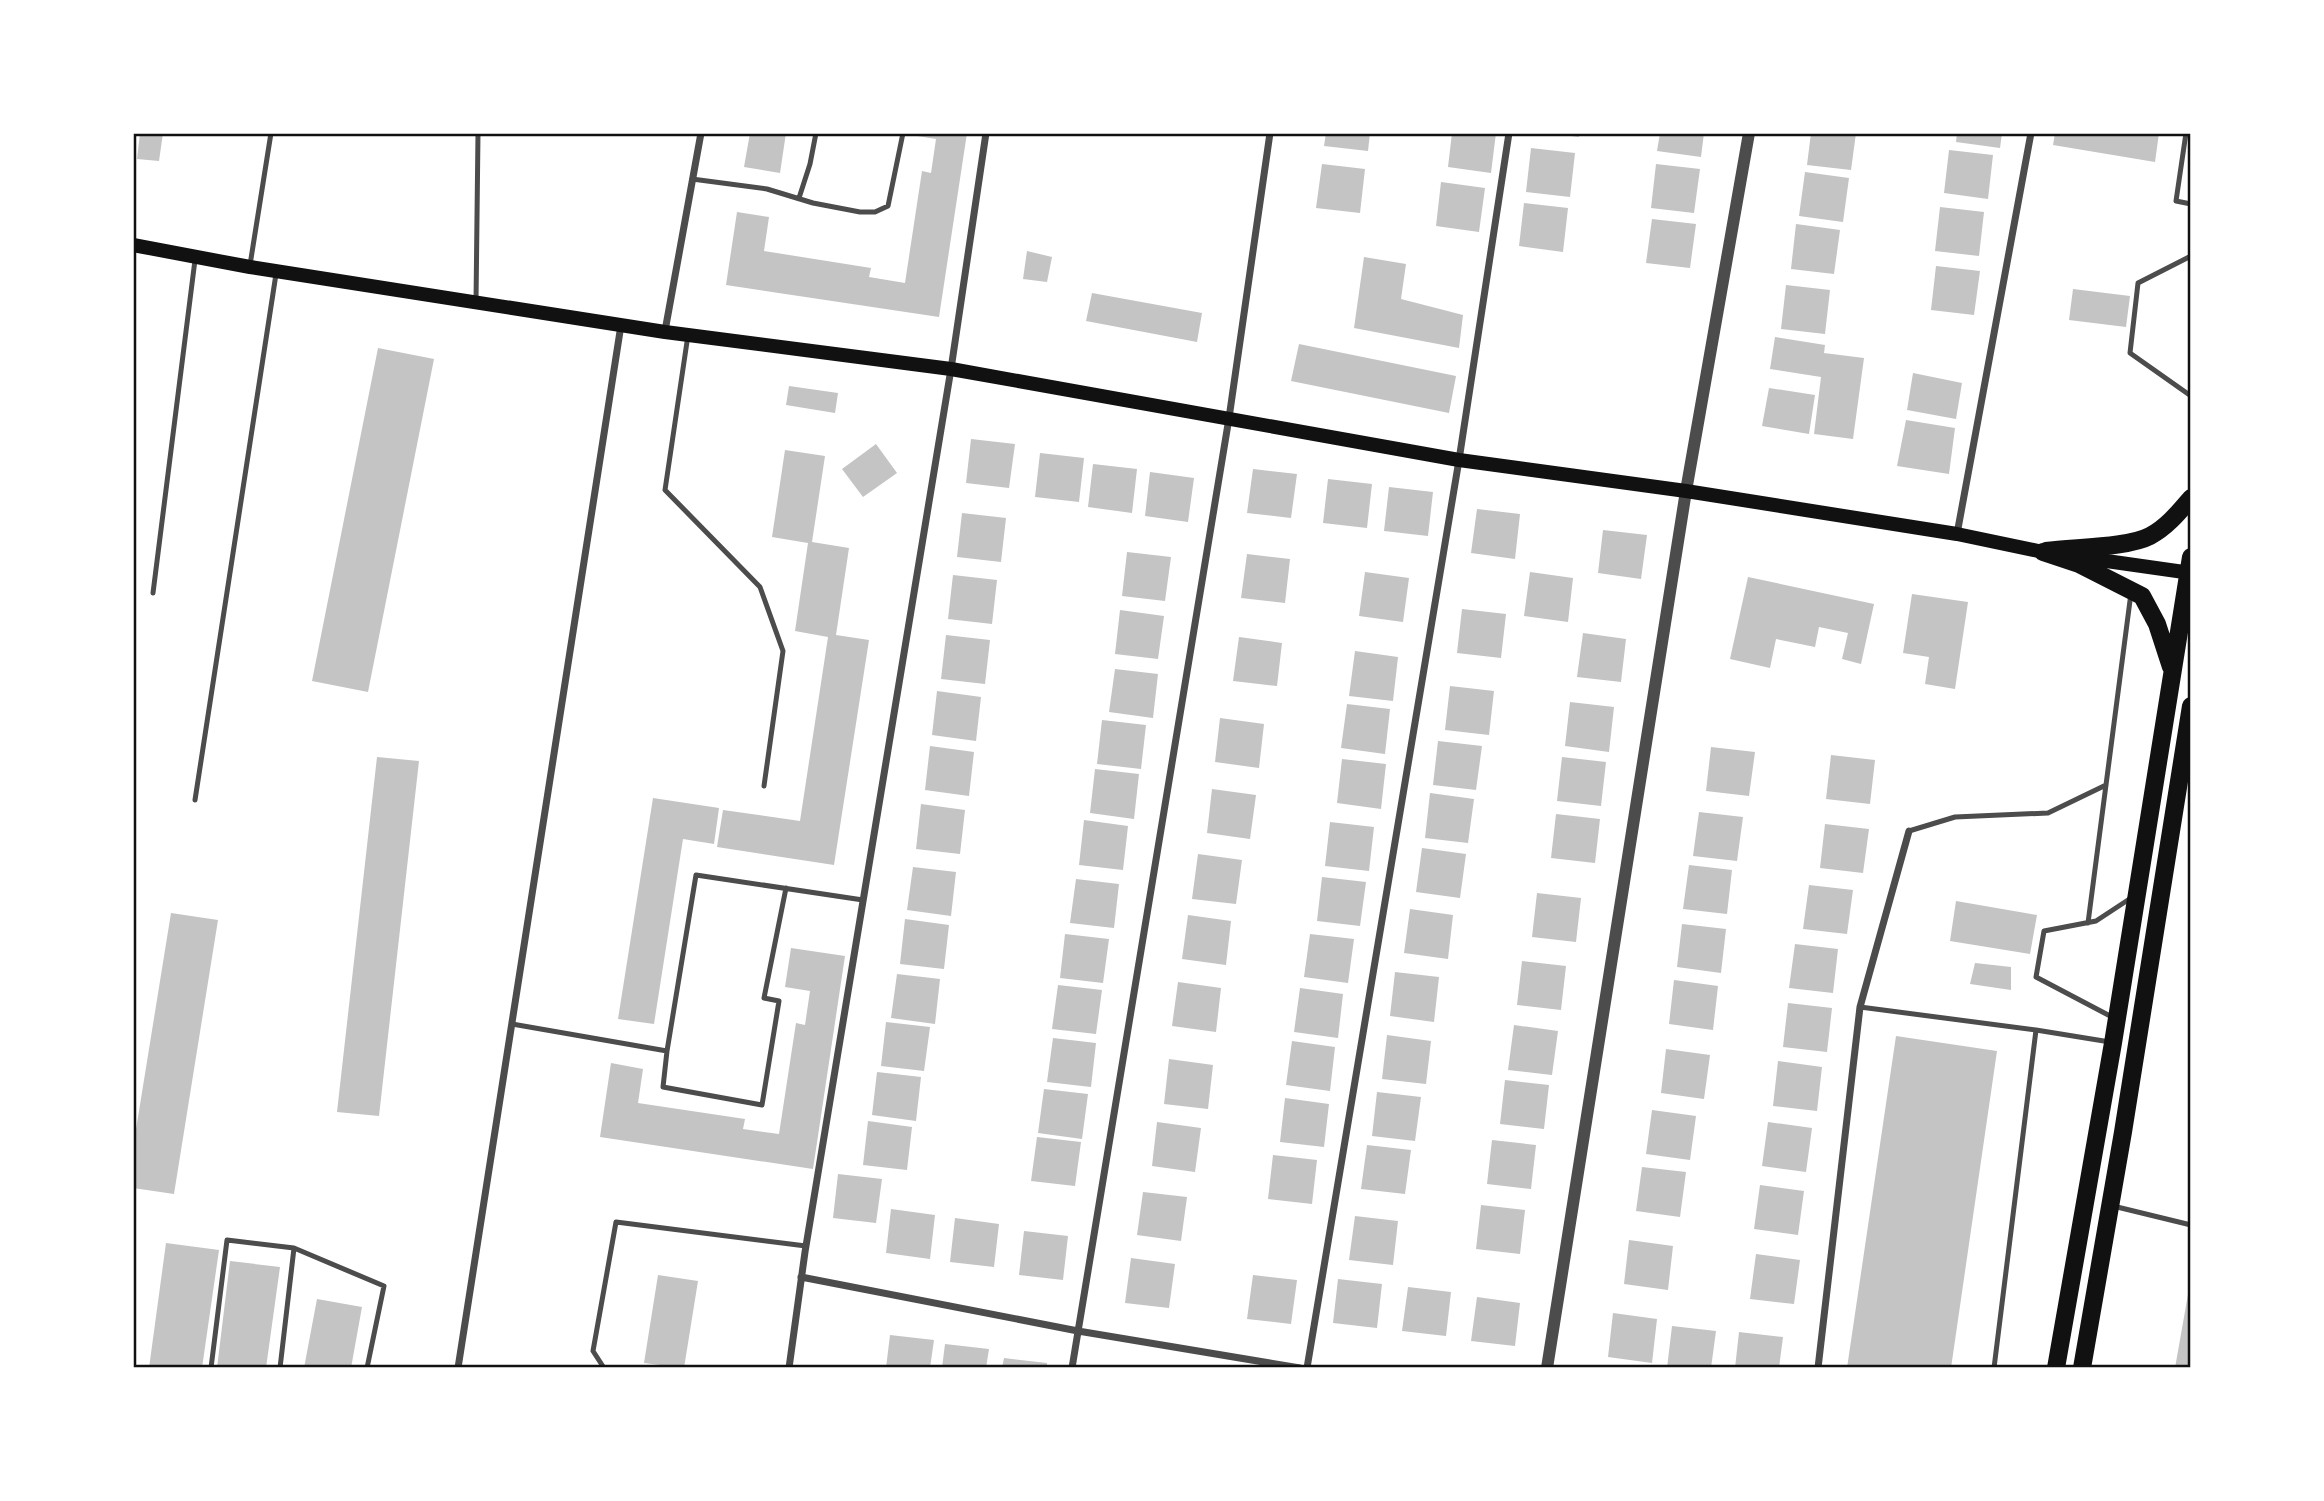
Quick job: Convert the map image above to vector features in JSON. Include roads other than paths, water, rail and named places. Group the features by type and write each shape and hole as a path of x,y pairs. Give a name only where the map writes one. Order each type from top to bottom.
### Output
{"main road":[{"path":"133,245 250,267 665,332 951,369 1459,460 1686,491 1957,534 2043,552 2190,567 2117,1020 2056,1368"},
{"path":"2043,552 2121,544 2149,536 2173,519 2191,498"},
{"path":"2043,552 2079,564 2142,596 2157,624 2172,672"},
{"path":"2082,1368 2191,706"}],"street":[{"path":"665,332 701,133"},
{"path":"789,1368 806,1246 951,369 986,133"},
{"path":"1072,1368 1229,418 1270,133"},
{"path":"1307,1368 1459,460 1509,133"},
{"path":"1547,1368 1686,491 1749,133"},
{"path":"1957,534 2031,133"},
{"path":"458,1368 621,324"},
{"path":"1818,1368 1860,1007 1909,831"},
{"path":"802,1277 1078,1331 1300,1368"}],"lane":[{"path":"250,267 271,133"},
{"path":"476,302 478,133"},
{"path":"799,198 816,133"},
{"path":"692,178 767,189 860,212 875,212 888,206 903,133"},
{"path":"2186,133 2176,201 2191,204"},
{"path":"2191,256 2138,283 2130,353 2191,396"},
{"path":"153,593 196,257"},
{"path":"195,800 276,271"},
{"path":"688,335 665,490 760,587 783,651 764,786"},
{"path":"2088,923 2131,590"},
{"path":"1909,831 1955,817 2049,813 2106,785"},
{"path":"786,888 764,998 779,1001 762,1105 663,1087 696,875 786,888 863,900"},
{"path":"2117,1020 2036,978 2044,931 2096,921 2136,895"},
{"path":"1860,1007 2113,1043"},
{"path":"512,1024 667,1051"},
{"path":"1994,1368 2036,1030"},
{"path":"2110,1205 2191,1224"},
{"path":"604,1368 593,1352 615,1222 806,1246"},
{"path":"211,1368 227,1240 294,1248 384,1286 367,1368"},
{"path":"280,1368 294,1248"}]}
